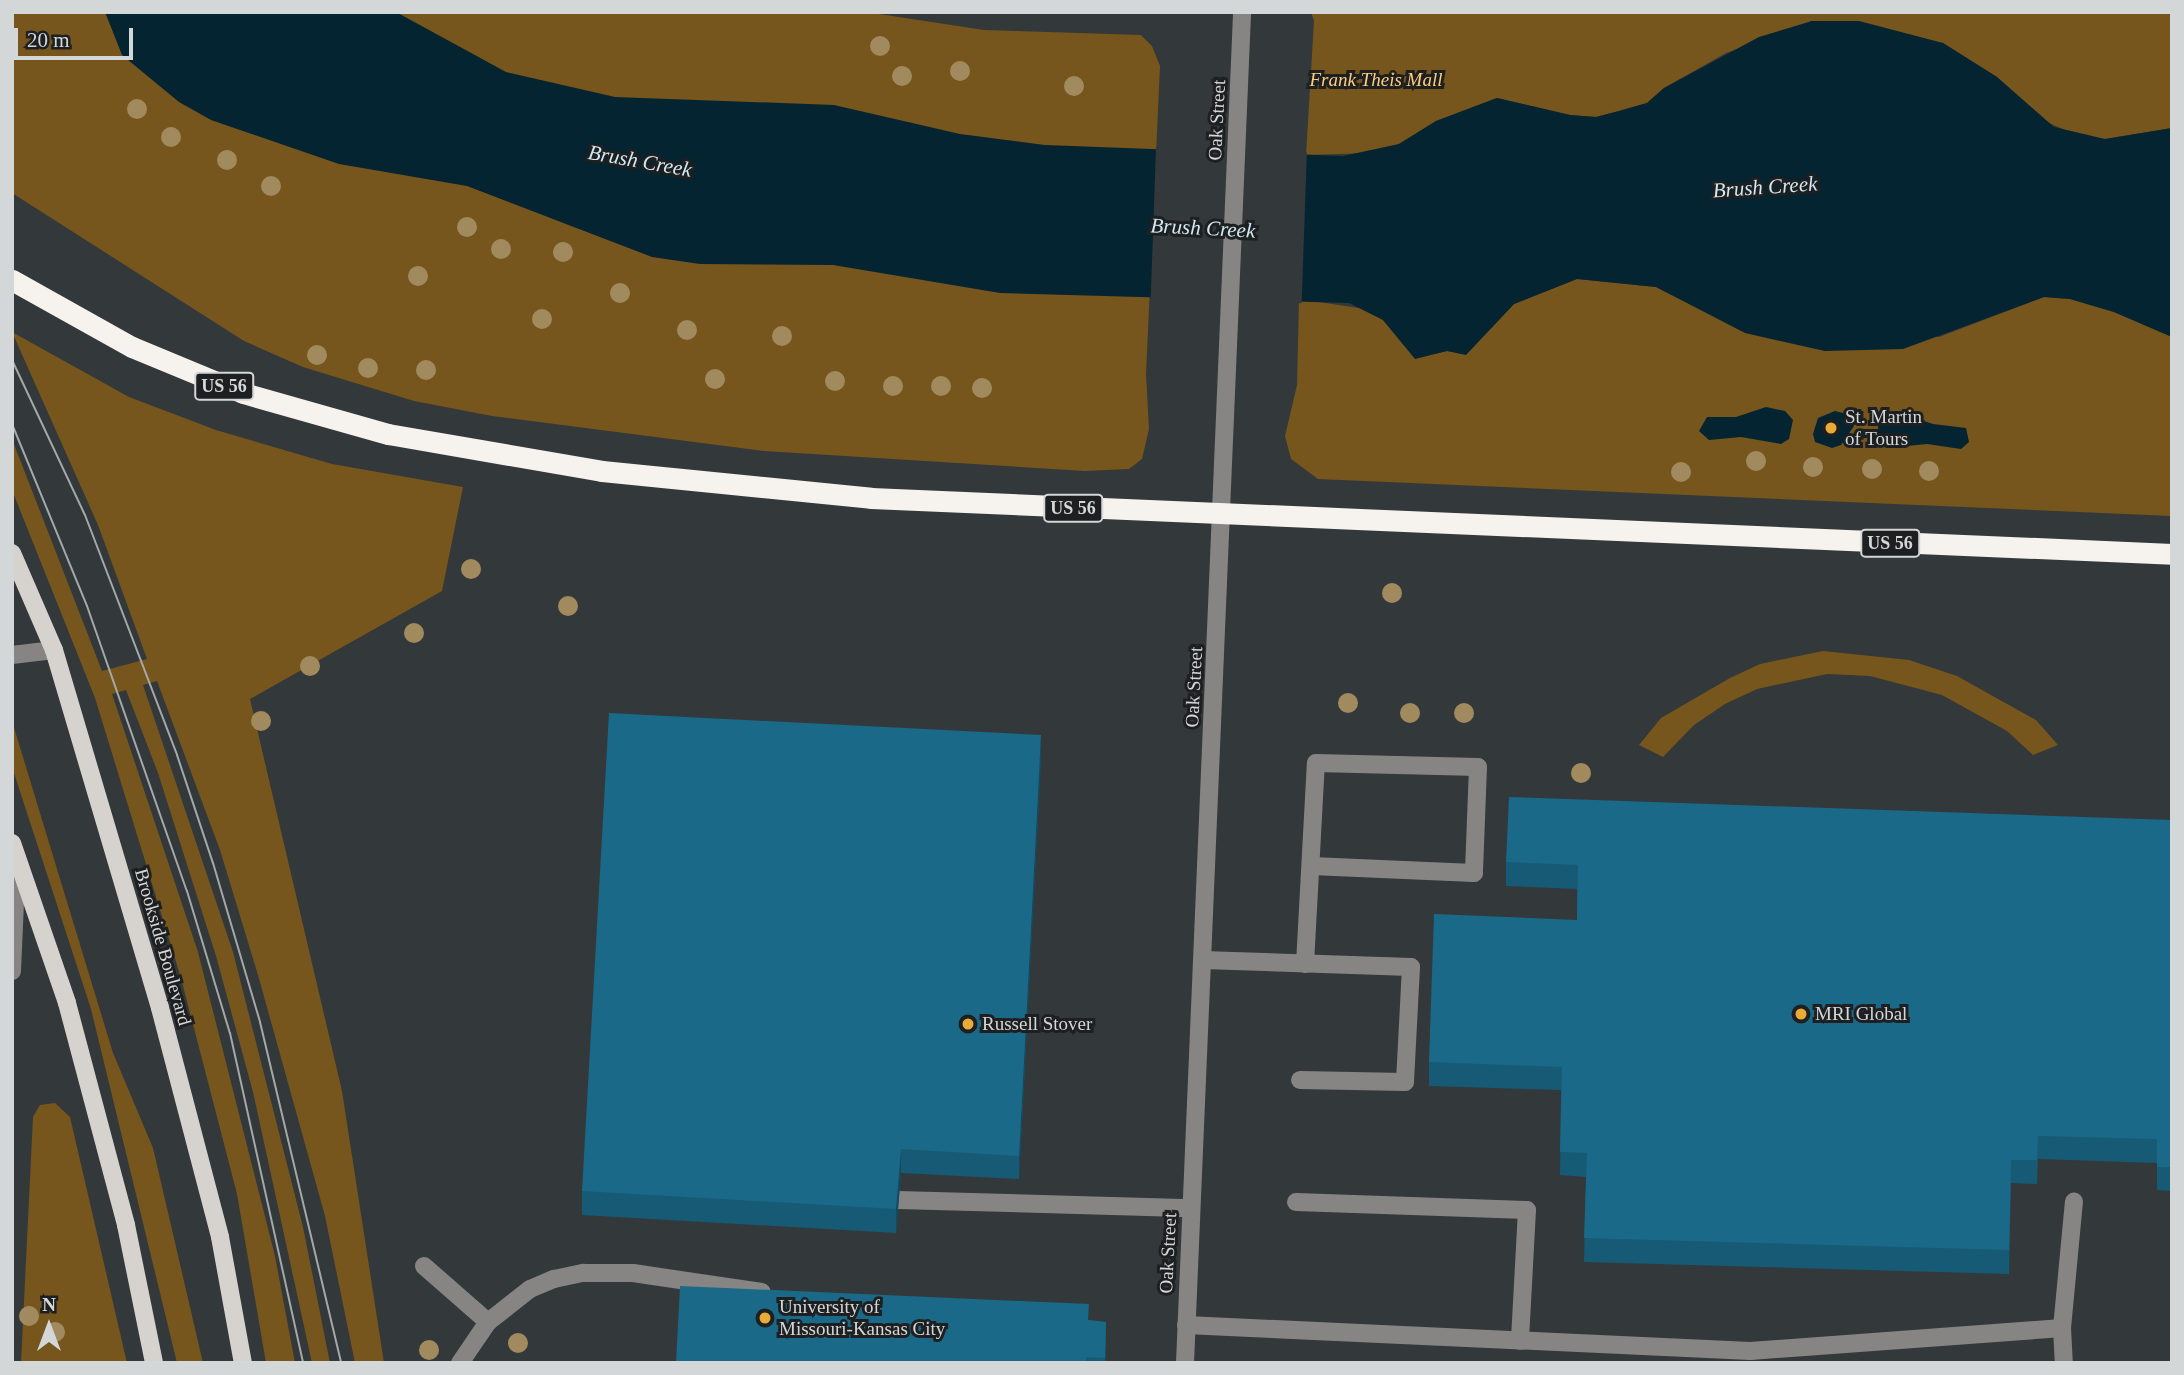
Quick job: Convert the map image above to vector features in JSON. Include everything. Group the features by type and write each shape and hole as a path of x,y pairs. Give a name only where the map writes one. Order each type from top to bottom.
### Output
{"highway":[{"name":"US 56","path":"12,280 132,347 243,393 453,448 602,471 871,498 2172,554"}],"main road":[{"name":"Brookside Boulevard","path":"12,553 54,650 160,1008 220,1237 243,1363"},
{"path":"15,850 66,1003 126,1225 154,1363"}],"street":[{"name":"Oak Street","path":"1185,1363 1222,515 1224,380 1242,12"},
{"path":"12,655 54,650"},
{"path":"1305,964 1316,763 1478,766 1474,873 1311,866"},
{"path":"12,971 15,850"},
{"path":"1203,960 1411,967 1405,1082 1300,1080"},
{"path":"898,1200 1191,1208"},
{"path":"1296,1202 1527,1210 1521,1341"},
{"path":"2064,1363 2062,1328 2074,1202"},
{"path":"424,1266 488,1322"},
{"path":"460,1363 488,1322 530,1289 583,1273 685,1278 777,1295"},
{"path":"1186,1325 1750,1351 2062,1328"},
{"path":"1730,1363 1750,1351"}],"green space":[{"path":"12,12 866,12 984,30 1141,35 1152,46 1160,66 1146,374 1149,429 1142,459 1129,469 1085,471 764,451 492,416 414,401 303,367 244,341 12,193"},
{"name":"Frank Theis Mall","path":"1311,12 2172,12 2172,128 2105,139 2079,136 2040,119 1997,77 1943,43 1812,21 1726,53 1664,88 1647,103 1619,111 1596,117 1570,115 1497,98 1436,121 1399,144 1371,153 1306,155 1314,21"},
{"path":"1577,279 1656,287 1698,308 1939,337 2044,297 2070,299 2114,312 2172,337 2172,516 1318,479 1291,459 1285,436 1297,385 1299,299 1365,309 1383,320 1415,358 1447,351 1466,354 1514,304"},
{"path":"12,332 129,397 216,430 332,464 463,487 442,591 250,699 342,1091 384,1363 355,1363 325,1216 258,975 220,850 157,681 143,685 233,952 303,1227 330,1363 312,1363 253,1092 216,956 158,773 126,690 112,694 198,952 275,1256 295,1363 266,1363 237,1194 181,978 95,698 12,490 12,439 102,671 147,659 98,525"},
{"path":"1823,651 1909,660 1957,676 2036,720 2058,745 2033,755 2007,731 1942,695 1870,676 1827,674 1757,689 1725,704 1694,725 1663,757 1639,745 1661,718 1730,678 1760,664"},
{"path":"12,721 113,1053 153,1148 203,1363 177,1363 91,1009 12,767"},
{"path":"55,1103 70,1117 127,1363 21,1363 33,1117 40,1105"}],"water":[{"name":"Brush Creek","path":"105,12 396,12 506,72 615,97 834,105 960,134 1045,145 1343,156 1399,144 1436,121 1497,98 1570,115 1596,117 1619,111 1647,103 1664,88 1759,37 1812,21 1859,21 1943,43 1997,77 2054,127 2105,139 2172,128 2172,337 2114,312 2070,299 2044,297 1903,349 1825,351 1745,333 1656,287 1577,279 1514,304 1466,355 1447,351 1415,359 1383,320 1349,303 1000,293 833,265 700,264 652,257 467,186 339,164 211,120 179,102 122,55"},
{"path":"1766,407 1785,411 1793,420 1789,439 1781,444 1741,437 1709,440 1699,431 1707,417 1736,417"},
{"path":"1835,411 1851,415 1854,426 1841,445 1832,448 1815,442 1813,434 1818,418"},
{"path":"1896,412 1933,424 1966,428 1969,442 1961,449 1927,444 1886,448 1879,441 1878,425"}],"pier":[{"path":"1156,147 1307,152 1302,303 1151,298"}],"building":[{"path":"609,713 1041,735 1019,1156 901,1149 896,1209 582,1191"},
{"name":"MRI Global","path":"1509,797 2172,820 2172,1167 2157,1167 2157,1139 2038,1136 2037,1160 2011,1160 2009,1250 1584,1238 1587,1153 1560,1152 1562,1067 1429,1062 1434,914 1577,920 1578,865 1506,862"},
{"path":"680,1286 1089,1304 1088,1320 1106,1322 1105,1358 1086,1357 1086,1363 676,1363"}],"tram line":[{"path":"12,360 85,515 177,755 213,863 260,1022 341,1363"},
{"path":"12,424 87,606 187,891 230,1033 303,1363"}],"place":[{"name":"St. Martin of Tours","path":"1831,428"},
{"name":"MRI Global","path":"1801,1014"},
{"name":"Russell Stover","path":"968,1024"},
{"name":"University of Missouri-Kansas City","path":"765,1318"}]}
